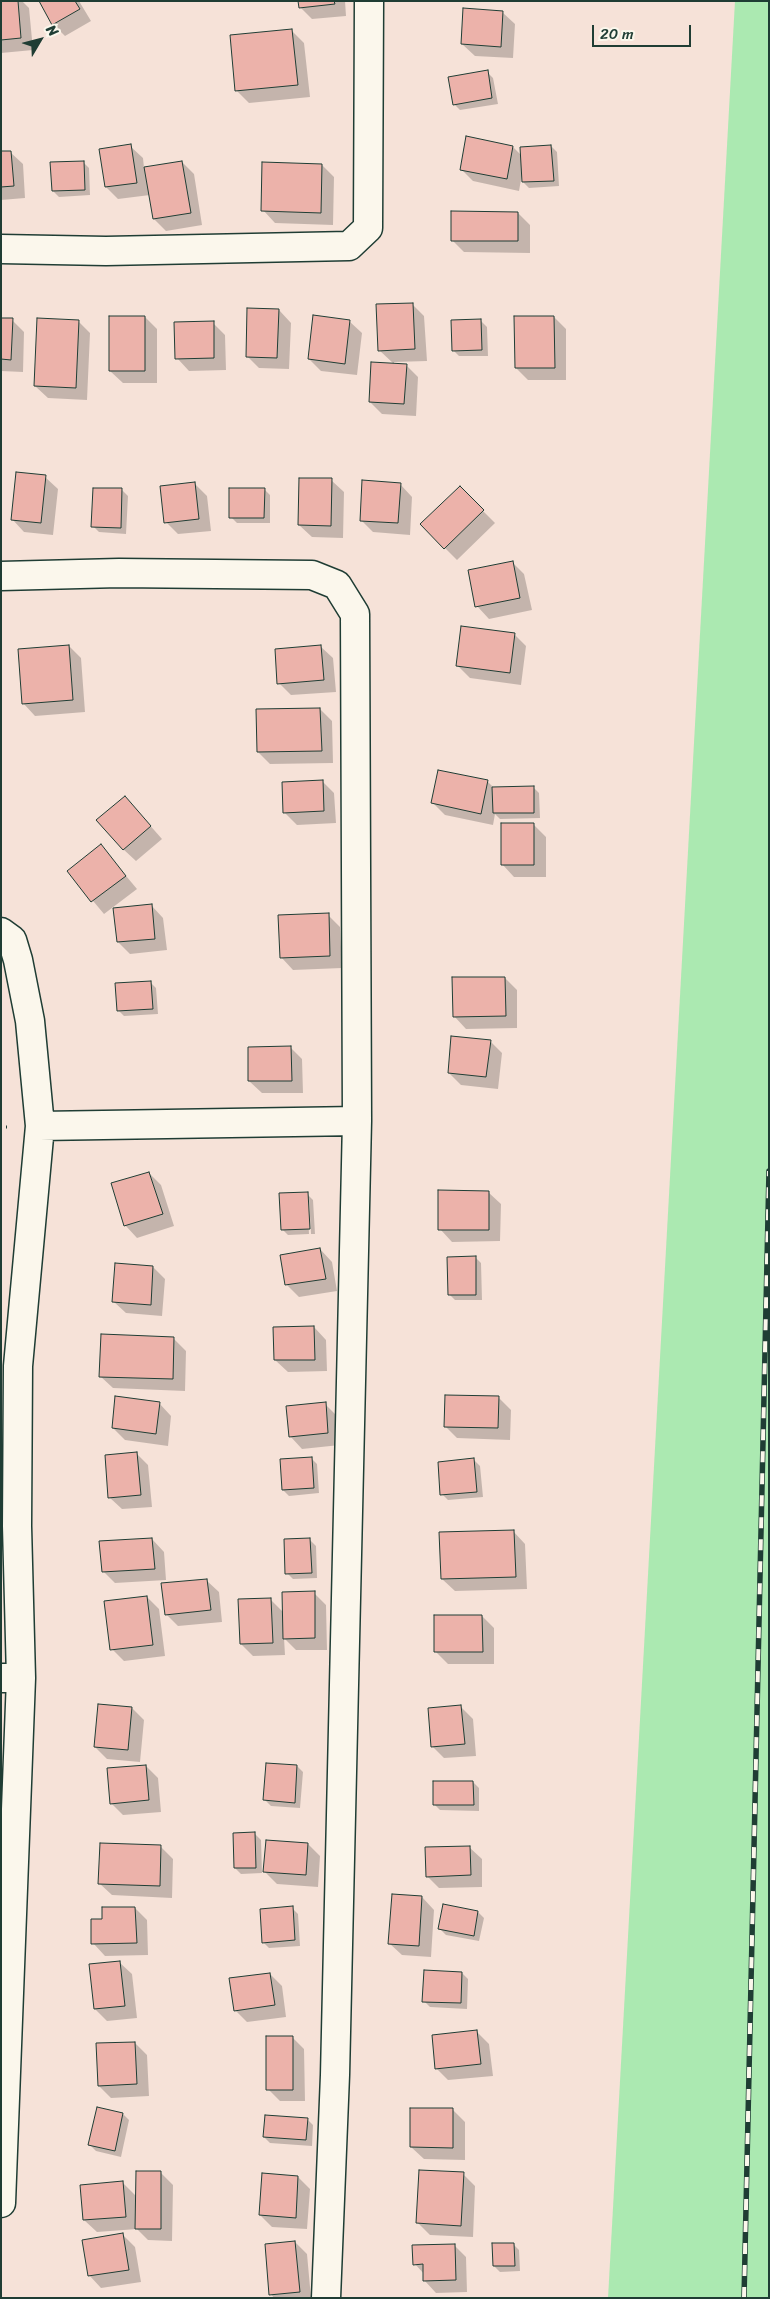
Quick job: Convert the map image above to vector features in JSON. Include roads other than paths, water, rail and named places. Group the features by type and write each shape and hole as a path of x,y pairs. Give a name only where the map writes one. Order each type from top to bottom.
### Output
{"street":[{"path":"1,249 106,251 349,246 368,228 369,1"},
{"path":"1,576 119,573 312,575 337,585 355,614 357,1121 335,2075 326,2298"},
{"path":"1,932 12,940 25,995 30,1021 40,1126 10,1364 17,1526 11,1678 1,2203"},
{"path":"40,1126 357,1121"}],"railway":[{"path":"744,2298 769,1171"}]}
